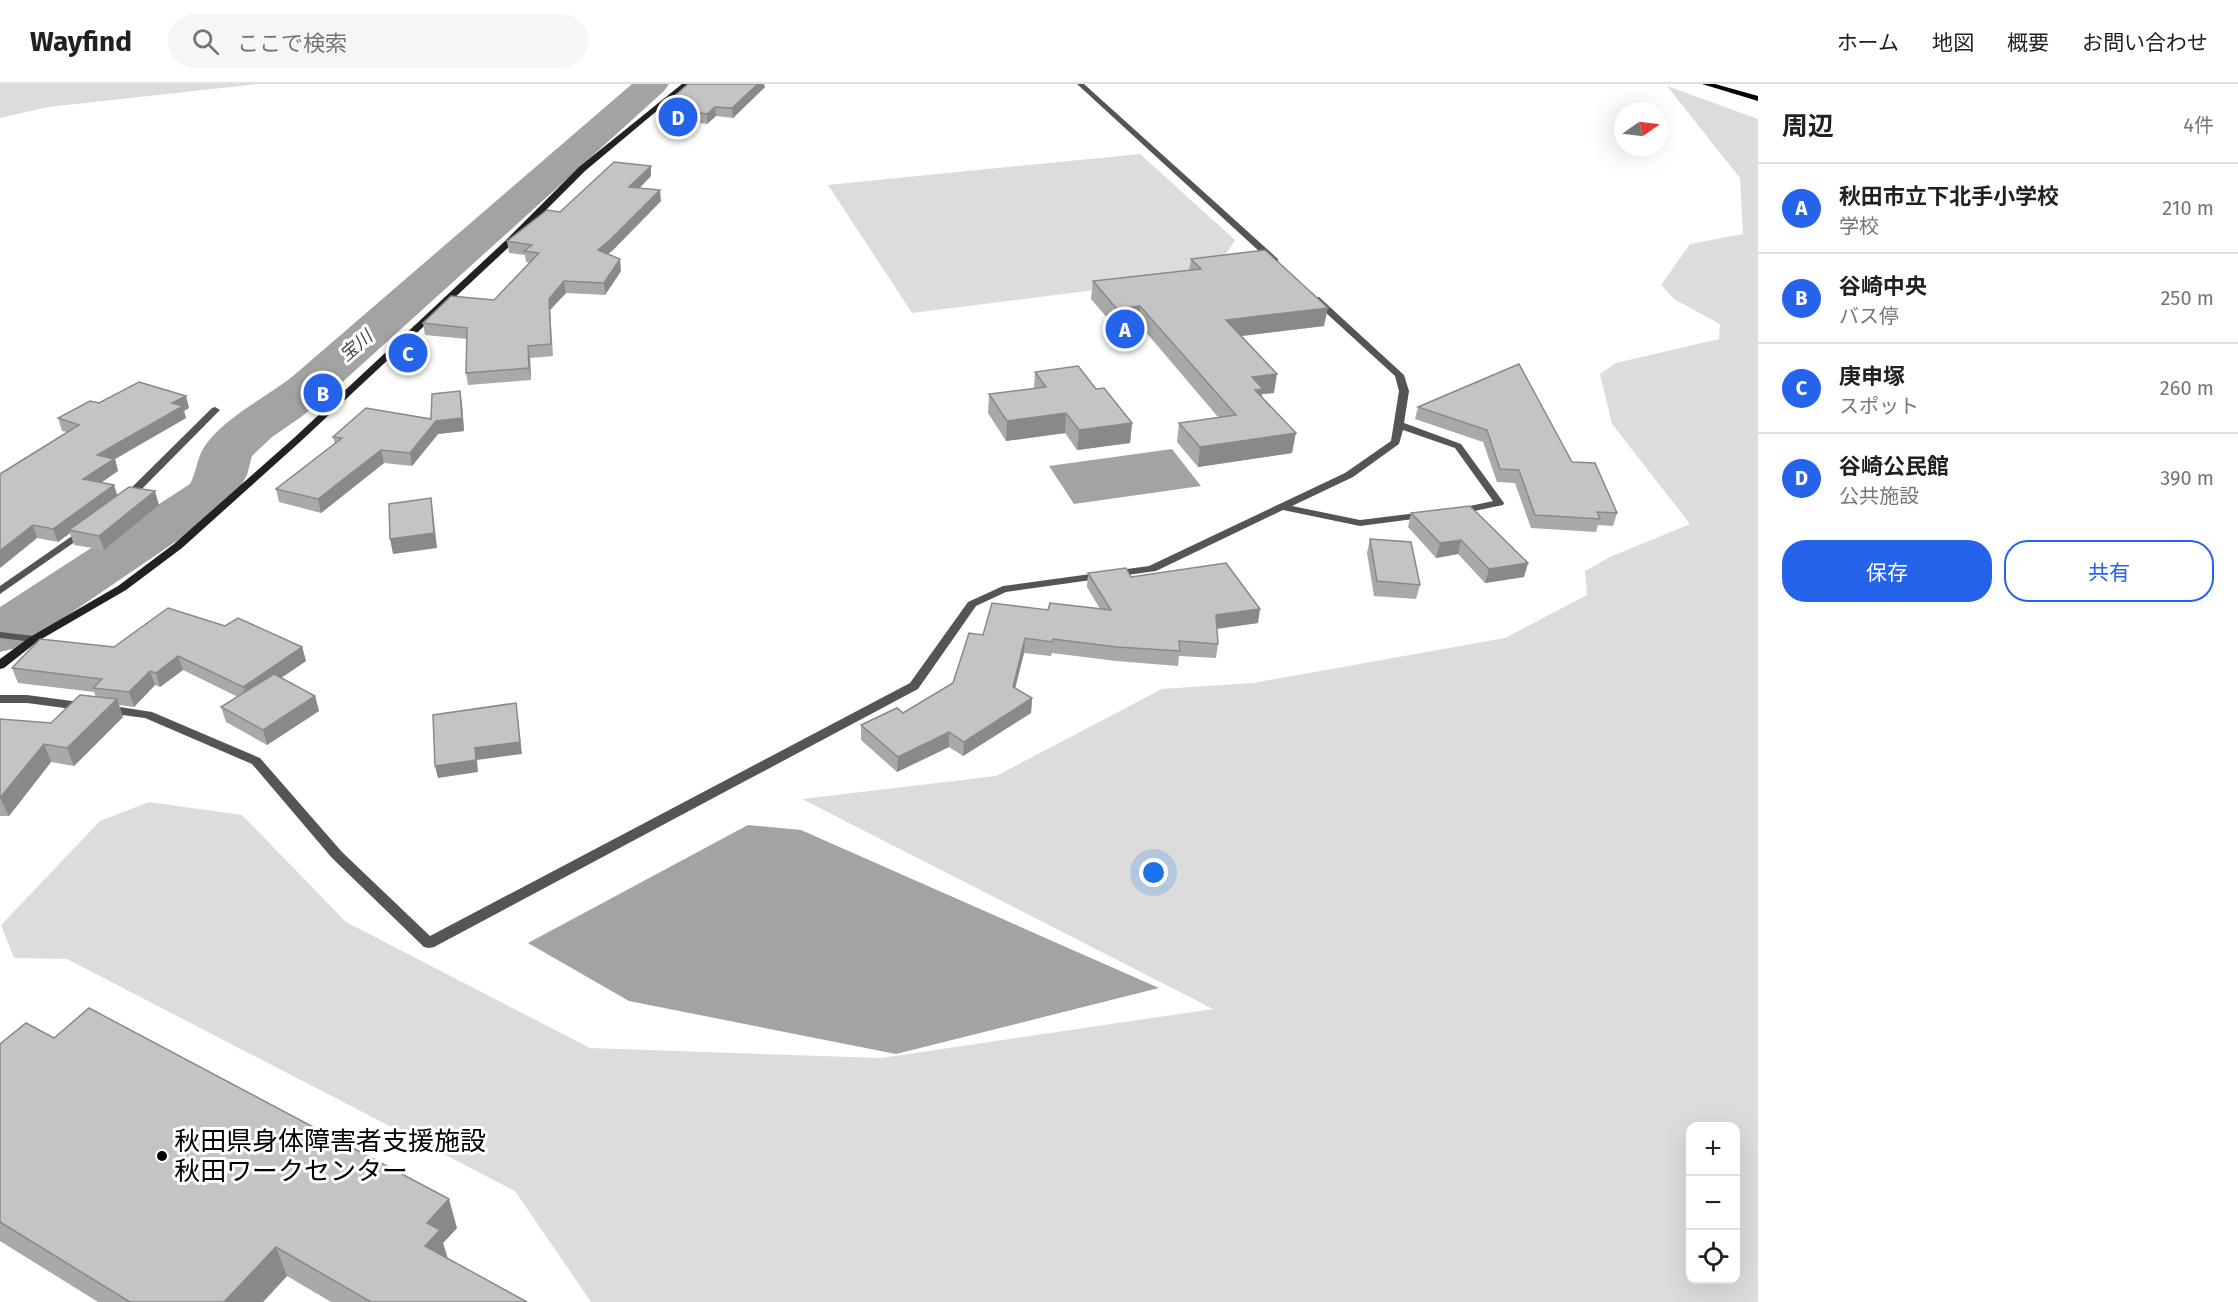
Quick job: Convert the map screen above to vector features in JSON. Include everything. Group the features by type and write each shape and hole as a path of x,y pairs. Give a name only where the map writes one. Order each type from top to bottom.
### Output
{"main road":[{"path":"1706,84 1758,99"},
{"path":"1737,84 1758,90"}],"street":[{"path":"0,665 34,639 122,588 178,546 307,431 493,257 582,168 686,84"},
{"path":"1080,84 1288,273"},
{"path":"0,699 27,699 148,715 256,761 337,855 429,943 914,686 972,604 985,596 1003,589 1152,569 1349,475 1396,442 1404,391 1399,375 1305,289"},
{"path":"122,504 215,410"},
{"path":"1283,507 1360,523 1482,508 1499,503 1458,446 1399,425"},
{"path":"0,591 93,524"},
{"path":"0,635 34,639"}],"shaded area":[{"path":"0,84 258,84 48,107 0,118"},
{"path":"1667,86 1758,119 1758,1302 591,1302 515,1191 67,959 14,958 1,925 100,821 149,802 242,815 346,922 590,1048 881,1058 1213,1009 802,799 996,776 1162,689 1253,683 1505,638 1587,595 1585,571 1610,557 1690,524 1612,424 1600,374 1616,363 1719,339 1720,324 1674,299 1661,285 1690,244 1743,234 1740,178"},
{"path":"1140,154 1235,240 1219,265 1182,279 912,313 828,185"},
{"path":"1172,449 1201,486 1074,504 1049,466"},
{"path":"748,825 801,830 1159,988 896,1054 629,1001 528,943"}],"building":[{"path":"688,84 758,84 732,108 715,107 707,114 661,108"},
{"path":"614,162 651,166 629,187 660,190 598,250 620,259 604,283 564,281 549,299 551,344 528,346 529,368 466,373 467,328 423,323 451,296 494,300 539,253 524,251 532,245 507,241 547,210 560,212"},
{"path":"1265,250 1328,308 1226,320 1277,374 1252,377 1263,389 1255,390 1296,433 1200,447 1179,423 1236,415 1140,306 1117,309 1093,281 1201,269 1191,259"},
{"path":"1519,364 1572,462 1595,463 1617,513 1597,512 1600,519 1535,515 1519,470 1500,469 1487,430 1418,407"},
{"path":"1078,366 1096,389 1104,388 1132,423 1079,430 1066,413 1007,421 989,394 1046,387 1035,372"},
{"path":"139,382 186,396 172,403 183,406 97,455 114,459 83,479 114,485 53,529 33,525 0,551 0,474 79,425 58,418 90,401 99,403"},
{"path":"460,391 462,418 436,421 410,453 381,450 318,499 276,489 342,438 333,437 366,408 431,419 432,394"},
{"path":"129,487 155,491 99,536 69,530"},
{"path":"431,498 434,533 390,539 389,504"},
{"path":"1470,506 1528,563 1489,569 1461,540 1440,543 1411,513"},
{"path":"1370,539 1411,542 1420,585 1377,581"},
{"path":"1226,563 1260,609 1216,615 1218,644 1179,641 1180,651 1025,638 1013,687 1032,698 964,742 949,732 898,757 861,725 897,708 903,713 953,683 969,633 983,635 992,603 1048,610 1050,603 1111,610 1088,573 1126,568 1131,577"},
{"path":"168,608 225,626 238,618 302,647 243,687 178,656 156,673 150,671 129,692 93,688 102,679 12,668 40,639 114,647"},
{"path":"274,674 315,696 263,730 221,707"},
{"path":"80,695 117,699 67,748 44,744 0,798 0,719 51,723"},
{"path":"516,703 520,742 475,748 476,760 435,766 433,715"},
{"name":"秋田県身体障害者支援施設 秋田ワークセンター","path":"89,1008 449,1199 427,1223 440,1230 425,1246 527,1302 371,1302 276,1247 224,1302 130,1302 0,1222 0,1044 26,1023 54,1038"}],"waterway":[{"name":"宝川","path":"0,634 212,493 221,475 227,451 254,426 284,407 310,386 652,84"}],"place":[{"name":"谷崎公民館","path":"678,117"},
{"name":"秋田市立下北手小学校","path":"1125,329"},
{"name":"庚申塚","path":"408,353"},
{"name":"谷崎中央","path":"323,393"},
{"name":"秋田県身体障害者支援施設 秋田ワークセンター","path":"162,1156"}]}
